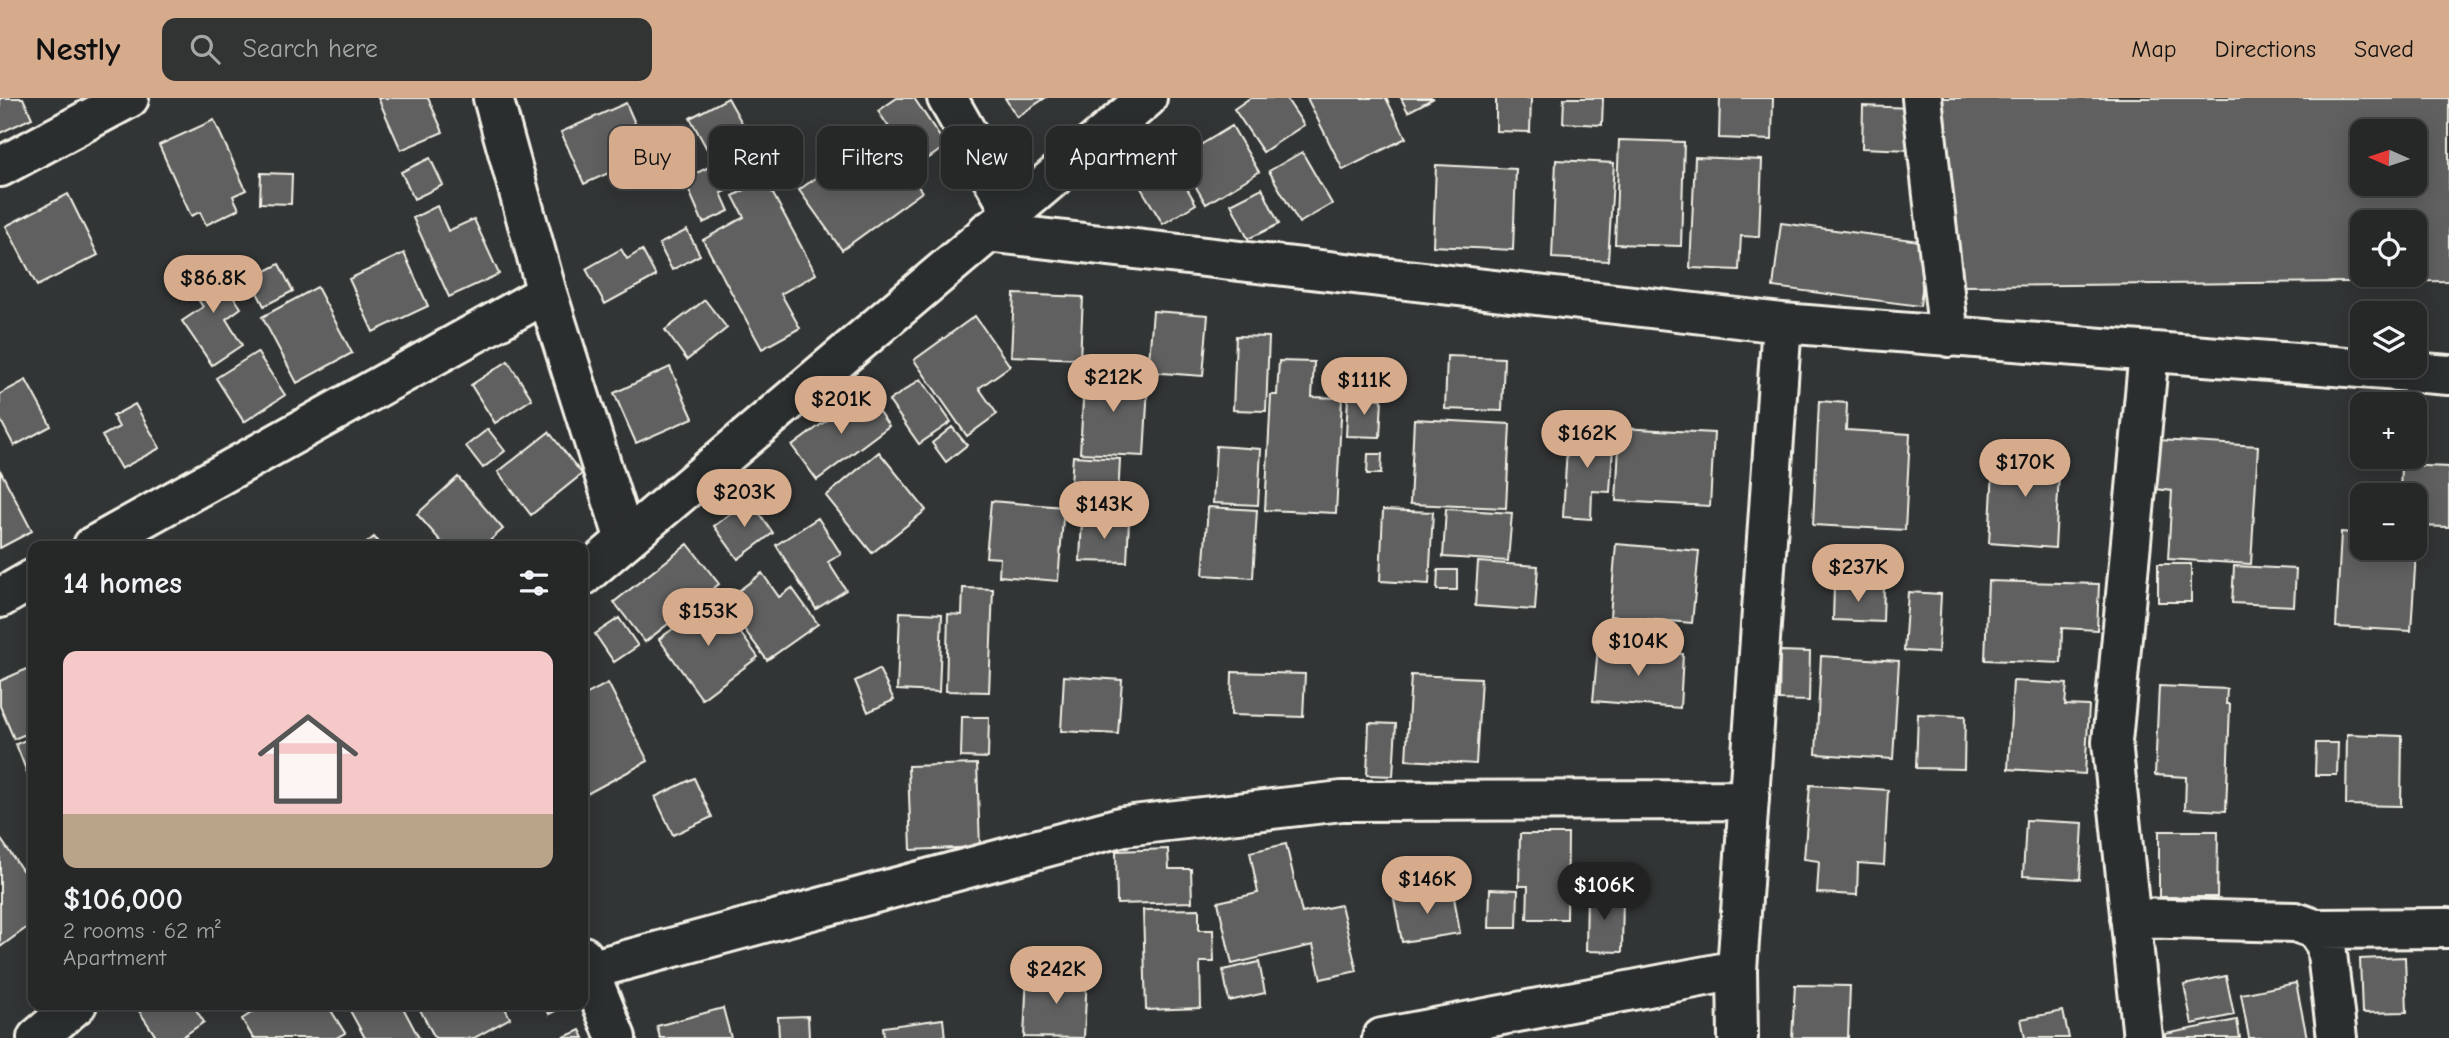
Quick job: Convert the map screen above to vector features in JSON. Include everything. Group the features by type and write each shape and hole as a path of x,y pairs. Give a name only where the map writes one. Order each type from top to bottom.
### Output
{"main road":[{"path":"0,167 129,98"},
{"path":"493,98 547,293 625,540"},
{"path":"947,98 999,222"},
{"path":"588,572 1147,98"},
{"path":"1922,98 1949,337"},
{"path":"999,222 1782,323 2449,375"},
{"path":"102,541 547,293"},
{"path":"1738,1038 1737,970 1782,323"},
{"path":"2143,1038 2112,742 2150,352"},
{"path":"0,598 28,582"},
{"path":"588,962 1124,826 1342,801 1749,800"},
{"path":"2130,918 2295,922 2315,929 2449,928"},
{"path":"2315,929 2326,945 2337,1038"},
{"path":"588,968 616,1038"},
{"path":"1382,1038 1737,970"},
{"path":"37,1038 70,1010"}],"building":[{"path":"0,98 23,98 32,118 0,133"},
{"path":"378,98 428,98 443,132 401,150"},
{"path":"728,98 744,126 709,126 709,153 690,118"},
{"path":"897,98 914,98 941,138 941,150 927,159 927,126 888,126 878,111"},
{"path":"1005,98 1045,98 1017,117"},
{"path":"1250,98 1286,98 1304,125 1263,152 1234,109"},
{"path":"1307,98 1386,98 1406,138 1343,170"},
{"path":"1401,98 1434,98 1408,112"},
{"path":"1496,98 1531,98 1530,132 1496,131"},
{"path":"1564,98 1603,98 1602,125 1563,123"},
{"path":"1720,98 1773,98 1772,140 1719,138"},
{"path":"1942,98 2449,98 2449,281 2427,281 2427,210 2350,210 2350,282 1964,286"},
{"path":"626,103 636,126 609,126 609,173 584,184 561,132"},
{"path":"1863,106 1911,108 1910,150 1862,148"},
{"path":"214,120 246,190 233,196 239,209 206,225 200,212 191,216 159,145"},
{"path":"1232,126 1259,172 1206,204 1197,189 1201,189 1201,145"},
{"path":"1619,140 1684,142 1681,246 1615,244"},
{"path":"1302,152 1332,204 1299,223 1269,171"},
{"path":"1695,157 1762,160 1759,237 1741,236 1739,270 1690,268"},
{"path":"430,158 443,185 414,199 401,172"},
{"path":"1556,160 1614,163 1608,261 1552,258"},
{"path":"1436,165 1516,169 1513,250 1433,246"},
{"path":"709,167 709,189 730,189 721,193 729,211 703,223 688,189 695,189 695,174"},
{"path":"261,173 292,174 291,204 260,203"},
{"path":"817,177 817,189 920,189 922,192 842,250 799,190"},
{"path":"1262,188 1279,224 1248,239 1231,204"},
{"path":"746,189 770,189 816,274 781,294 800,328 762,349 703,240 744,217 733,196"},
{"path":"1142,189 1187,189 1196,204 1163,224"},
{"path":"68,194 98,255 37,286 6,226"},
{"path":"437,206 448,231 474,219 499,274 449,297 413,218"},
{"path":"1781,223 1928,242 1920,306 1773,287"},
{"path":"687,230 700,255 672,270 659,244"},
{"path":"621,249 627,259 642,250 656,276 605,304 586,269"},
{"path":"404,253 428,306 373,332 349,279"},
{"path":"211,262 241,308 226,319 242,345 212,365 182,321 203,307 185,279"},
{"path":"279,264 293,291 264,306 250,279"},
{"path":"317,287 352,353 297,383 262,317"},
{"path":"1014,294 1083,297 1080,359 1011,356"},
{"path":"705,300 727,328 687,360 665,330"},
{"path":"1153,311 1208,315 1203,376 1148,372"},
{"path":"975,316 1010,366 979,388 997,414 967,436 914,360"},
{"path":"1236,336 1269,337 1266,411 1233,410"},
{"path":"257,352 285,395 244,422 216,378"},
{"path":"1447,356 1504,358 1502,411 1445,409"},
{"path":"508,361 532,399 495,423 471,385"},
{"path":"1279,361 1314,362 1312,397 1342,398 1336,513 1265,510 1271,395 1277,395"},
{"path":"1093,365 1127,366 1126,385 1148,386 1144,456 1080,453 1084,383 1092,383"},
{"path":"670,367 693,418 636,443 614,393"},
{"path":"921,379 951,422 919,444 889,401"},
{"path":"26,380 51,426 14,446 0,419 0,394"},
{"path":"865,392 889,426 817,480 792,446"},
{"path":"1348,397 1382,399 1380,437 1346,436"},
{"path":"1819,401 1847,403 1846,430 1910,434 1905,530 1813,525"},
{"path":"135,404 160,448 121,469 102,436 119,427 113,416"},
{"path":"1414,419 1510,424 1506,508 1410,504"},
{"path":"952,427 967,445 946,462 932,443"},
{"path":"1620,428 1714,433 1710,506 1616,501"},
{"path":"488,429 505,451 483,468 466,446"},
{"path":"1568,429 1614,432 1610,492 1592,491 1591,519 1563,517"},
{"path":"549,432 582,474 531,515 498,472"},
{"path":"2159,440 2258,446 2251,564 2168,559 2172,491 2156,489"},
{"path":"1216,446 1261,449 1258,505 1213,503"},
{"path":"1994,451 2060,455 2055,548 1989,543"},
{"path":"879,452 926,510 872,553 826,496"},
{"path":"1368,454 1382,454 1381,474 1367,474"},
{"path":"1073,456 1120,459 1118,499 1070,495"},
{"path":"2449,467 2449,527 2427,526 2427,483 2400,483 2401,469"},
{"path":"0,470 32,531 0,548"},
{"path":"458,477 503,529 490,541 441,541 417,514"},
{"path":"750,500 773,533 738,559 714,526"},
{"path":"991,501 1064,507 1058,581 999,576 1000,558 986,557"},
{"path":"1208,507 1257,510 1253,578 1203,575"},
{"path":"1446,509 1512,513 1508,561 1443,557"},
{"path":"1383,510 1433,512 1429,584 1380,581"},
{"path":"818,518 841,554 828,562 846,590 816,609 776,545"},
{"path":"1082,519 1129,521 1127,562 1080,561"},
{"path":"2341,532 2350,533 2350,560 2416,560 2411,631 2336,627"},
{"path":"688,544 719,584 645,642 614,602"},
{"path":"1616,544 1699,551 1692,623 1610,616"},
{"path":"1478,562 1538,566 1535,610 1475,606"},
{"path":"2158,564 2191,564 2191,602 2158,602"},
{"path":"2234,566 2296,569 2294,606 2232,603"},
{"path":"1438,570 1457,570 1457,590 1437,590"},
{"path":"762,573 779,597 792,588 818,624 767,660 724,602"},
{"path":"1988,581 2099,584 2097,630 2062,628 2061,663 1985,660"},
{"path":"1834,586 1884,588 1883,622 1833,620"},
{"path":"963,588 993,589 989,692 946,691 948,614 962,615"},
{"path":"1908,592 1941,594 1938,653 1904,651"},
{"path":"715,598 758,657 702,699 659,639"},
{"path":"900,612 942,614 939,692 897,690"},
{"path":"619,618 638,646 614,662 595,634"},
{"path":"1598,647 1683,654 1680,708 1593,701"},
{"path":"1780,651 1810,652 1809,701 1779,700"},
{"path":"1821,656 1899,661 1893,759 1816,754"},
{"path":"28,668 28,733 14,739 0,706 0,681"},
{"path":"879,669 894,700 868,712 855,681"},
{"path":"1232,672 1305,674 1303,717 1231,715"},
{"path":"1411,675 1481,678 1476,764 1406,760"},
{"path":"1064,676 1122,680 1118,734 1061,731"},
{"path":"2013,681 2067,684 2065,705 2089,706 2085,774 2008,769"},
{"path":"608,683 648,761 588,793 588,693"},
{"path":"2159,686 2227,689 2226,704 2230,704 2226,811 2185,809 2186,777 2155,775"},
{"path":"1918,714 1965,716 1964,769 1916,768"},
{"path":"962,717 989,717 988,758 961,757"},
{"path":"1369,723 1396,724 1393,776 1367,775"},
{"path":"2347,734 2402,736 2401,806 2346,805"},
{"path":"28,739 28,775 16,744"},
{"path":"2316,743 2338,743 2337,775 2315,775"},
{"path":"977,764 980,847 911,850 908,766"},
{"path":"694,778 712,817 673,835 655,797"},
{"path":"1810,785 1888,790 1884,865 1858,863 1857,895 1817,893 1819,861 1804,859"},
{"path":"2026,820 2083,823 2080,879 2023,876"},
{"path":"2159,831 2218,831 2217,897 2159,897"},
{"path":"1520,834 1568,834 1567,919 1527,919 1528,886 1519,886"},
{"path":"0,838 28,879 28,927 0,947"},
{"path":"1286,844 1302,913 1341,905 1357,971 1321,979 1313,945 1232,964 1218,902 1258,893 1250,852"},
{"path":"1168,849 1169,869 1191,869 1192,902 1117,904 1116,851"},
{"path":"1490,889 1518,890 1517,928 1489,928"},
{"path":"1453,891 1460,933 1402,942 1394,899"},
{"path":"1587,893 1623,894 1622,952 1586,951"},
{"path":"1199,909 1199,930 1213,930 1214,962 1200,962 1201,1008 1146,1010 1143,910"},
{"path":"2405,957 2407,1012 2362,1013 2360,959"},
{"path":"1259,962 1265,993 1229,1001 1223,970"},
{"path":"1027,973 1087,974 1084,1038 1024,1037"},
{"path":"2226,976 2234,1015 2192,1024 2184,985"},
{"path":"2296,983 2307,1038 2249,1038 2241,994"},
{"path":"1795,985 1850,986 1848,1038 1792,1038"},
{"path":"723,1008 731,1038 660,1038 657,1026"},
{"path":"138,1010 196,1010 204,1022 181,1038 157,1038"},
{"path":"256,1010 331,1010 345,1033 336,1038 253,1038 242,1019"},
{"path":"350,1010 404,1010 419,1038 365,1038"},
{"path":"420,1010 506,1010 510,1018 474,1038 435,1038"},
{"path":"2063,1011 2069,1038 2025,1038 2021,1019"},
{"path":"808,1016 809,1038 779,1038 778,1017"},
{"path":"943,1019 945,1038 884,1038 883,1027"},
{"path":"2237,1020 2240,1038 2165,1038 2165,1034"},
{"path":"580,1030 584,1038 562,1038"}]}
